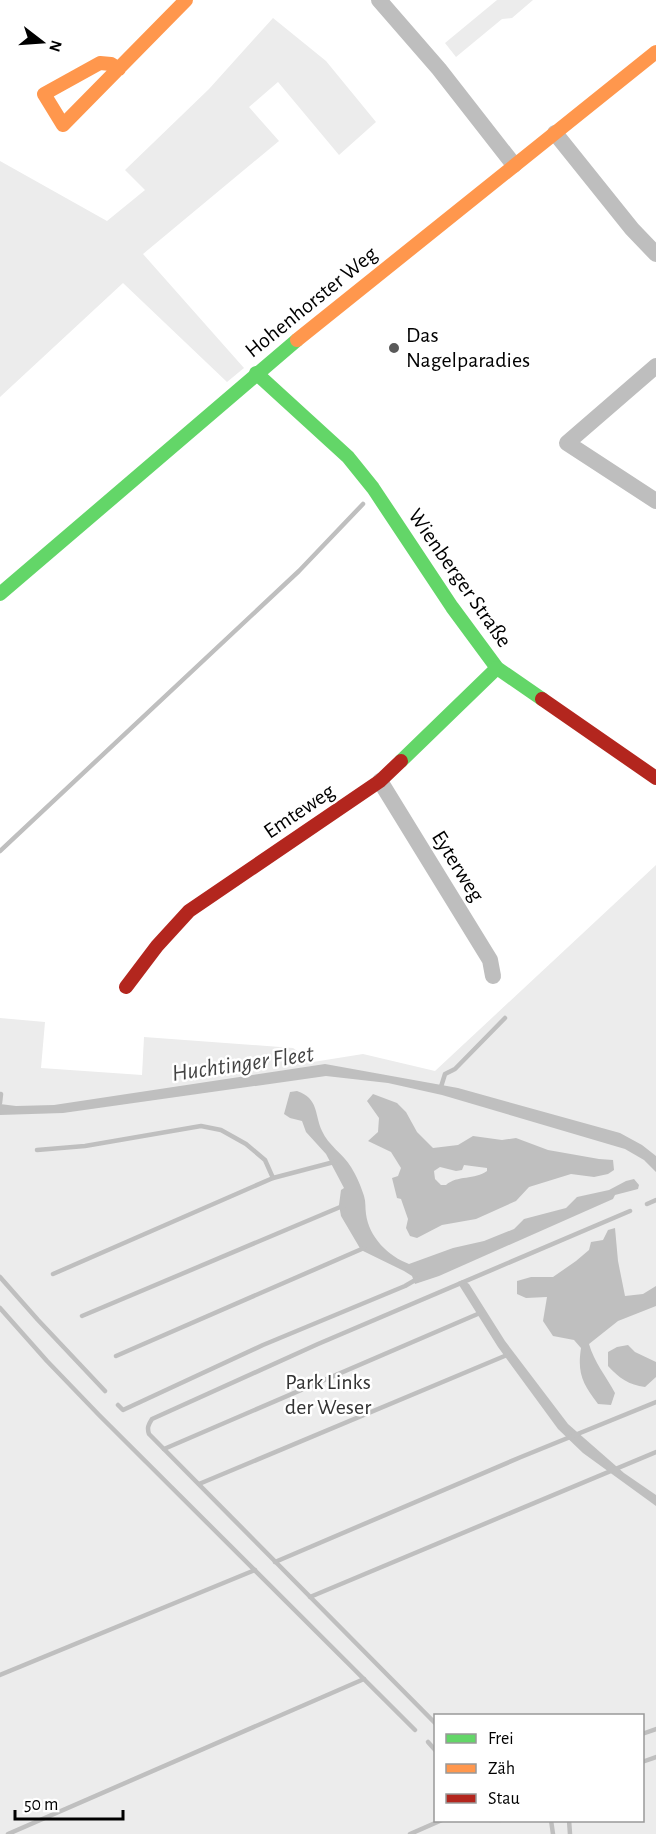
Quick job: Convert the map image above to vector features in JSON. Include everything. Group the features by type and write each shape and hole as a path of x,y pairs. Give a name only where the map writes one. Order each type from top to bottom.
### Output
{"street":[{"path":"119,69 111,64 100,63 44,94 63,125 119,69 186,0"},
{"path":"379,0 439,69 514,165"},
{"name":"Hohenhorster Weg","path":"0,594 256,373 656,52"},
{"path":"555,133 656,254"},
{"path":"656,366 567,443 656,501"},
{"name":"Wienberger Straße","path":"256,373 348,457 373,488 452,607 497,669 656,778"},
{"name":"Emteweg","path":"126,987 157,946 189,911 380,782 497,669"},
{"name":"Eyterweg","path":"380,782 489,960 493,976"}],"green space":[{"path":"497,0 533,0 512,18 502,19 456,57 445,43"},
{"path":"273,18 326,61 376,122 339,155 278,82 249,107 279,141 143,254 244,368 227,382 123,283 0,397 0,161 107,221 145,190 125,170 209,89"},
{"name":"Park Links der Weser","path":"656,865 656,1834 0,1834 0,1018 45,1022 41,1068 142,1075 144,1037 293,1048 313,1062 363,1054 435,1071"}],"shaded area":[{"path":"325,1064 458,1088 620,1133 656,1156 656,1172 644,1160 625,1149 442,1095 388,1083 326,1076 63,1113 0,1115 0,1104 54,1105"},
{"path":"297,1091 312,1102 325,1136 348,1162 355,1174 365,1198 368,1222 375,1238 387,1251 409,1264 453,1248 484,1241 514,1229 524,1219 566,1208 577,1197 609,1190 634,1179 639,1185 638,1189 615,1195 613,1199 439,1276 415,1284 412,1276 361,1250 341,1216 339,1205 341,1190 344,1188 326,1154 306,1132 302,1121 284,1114 290,1092"},
{"path":"373,1094 397,1103 406,1112 417,1132 433,1148 458,1145 473,1136 502,1140 516,1138 548,1150 613,1160 614,1170 594,1177 571,1174 529,1187 516,1201 476,1219 442,1225 417,1238 410,1236 406,1228 408,1219 401,1199 397,1198 392,1178 398,1176 401,1168 391,1152 368,1141 378,1132 379,1118 367,1101","holes":["464,1165 487,1168 487,1171 482,1174 455,1180 446,1185 441,1185 435,1179 434,1171 440,1167 456,1171 462,1170"]},
{"path":"615,1228 618,1261 625,1296 643,1294 656,1286 656,1306 618,1321 589,1344 597,1363 615,1393 611,1405 598,1404 588,1390 581,1372 581,1348 574,1340 553,1336 543,1321 547,1297 526,1298 517,1294 517,1281 531,1277 553,1277 589,1250 591,1242 603,1240 608,1230"},
{"path":"463,1280 469,1284 505,1341 568,1424 624,1473 656,1495 656,1506 583,1453 558,1429 498,1347 459,1285 458,1282"},
{"path":"628,1345 635,1352 656,1362 656,1377 645,1387 625,1380 608,1366 608,1352"}],"waterway":[{"path":"0,851 299,571 363,504"},
{"path":"440,1090 445,1074 455,1069 505,1018"},
{"path":"0,1103 1,1094"},
{"path":"37,1150 85,1146 201,1126 221,1130 246,1144 265,1160 273,1178"},
{"path":"53,1274 273,1178 334,1162"},
{"path":"647,1204 656,1200"},
{"path":"82,1316 345,1205"},
{"path":"434,1722 149,1434 149,1425 152,1419 318,1344 630,1211"},
{"path":"116,1356 364,1248"},
{"path":"0,1277 105,1391"},
{"path":"118,1405 123,1410 263,1345 417,1279"},
{"path":"0,1308 99,1415 415,1730"},
{"path":"164,1449 480,1313"},
{"path":"199,1484 507,1355"},
{"path":"275,1562 656,1402"},
{"path":"310,1597 656,1452"},
{"path":"0,1675 255,1570"},
{"path":"8,1834 364,1679"},
{"path":"644,1733 656,1729"},
{"path":"428,1742 434,1749"},
{"path":"644,1761 656,1757"},
{"path":"410,1834 437,1822"},
{"path":"551,1822 553,1834"},
{"path":"569,1822 570,1834"}],"traffic: fast":[{"path":"0,594 297,340"},
{"path":"256,373 348,457 373,488 452,607 497,668 542,699"},
{"path":"401,761 497,668"}],"traffic: slow":[{"path":"119,69 111,64 100,63 44,94 63,125 186,0"},
{"path":"297,340 656,52"}],"traffic: jam":[{"path":"542,699 656,778"},
{"path":"126,987 157,946 189,911 380,781 401,761"}],"place":[{"name":"Das Nagelparadies","path":"394,348"}],"water label":[{"name":"Huchtinger Fleet","path":"243,1064"}]}
